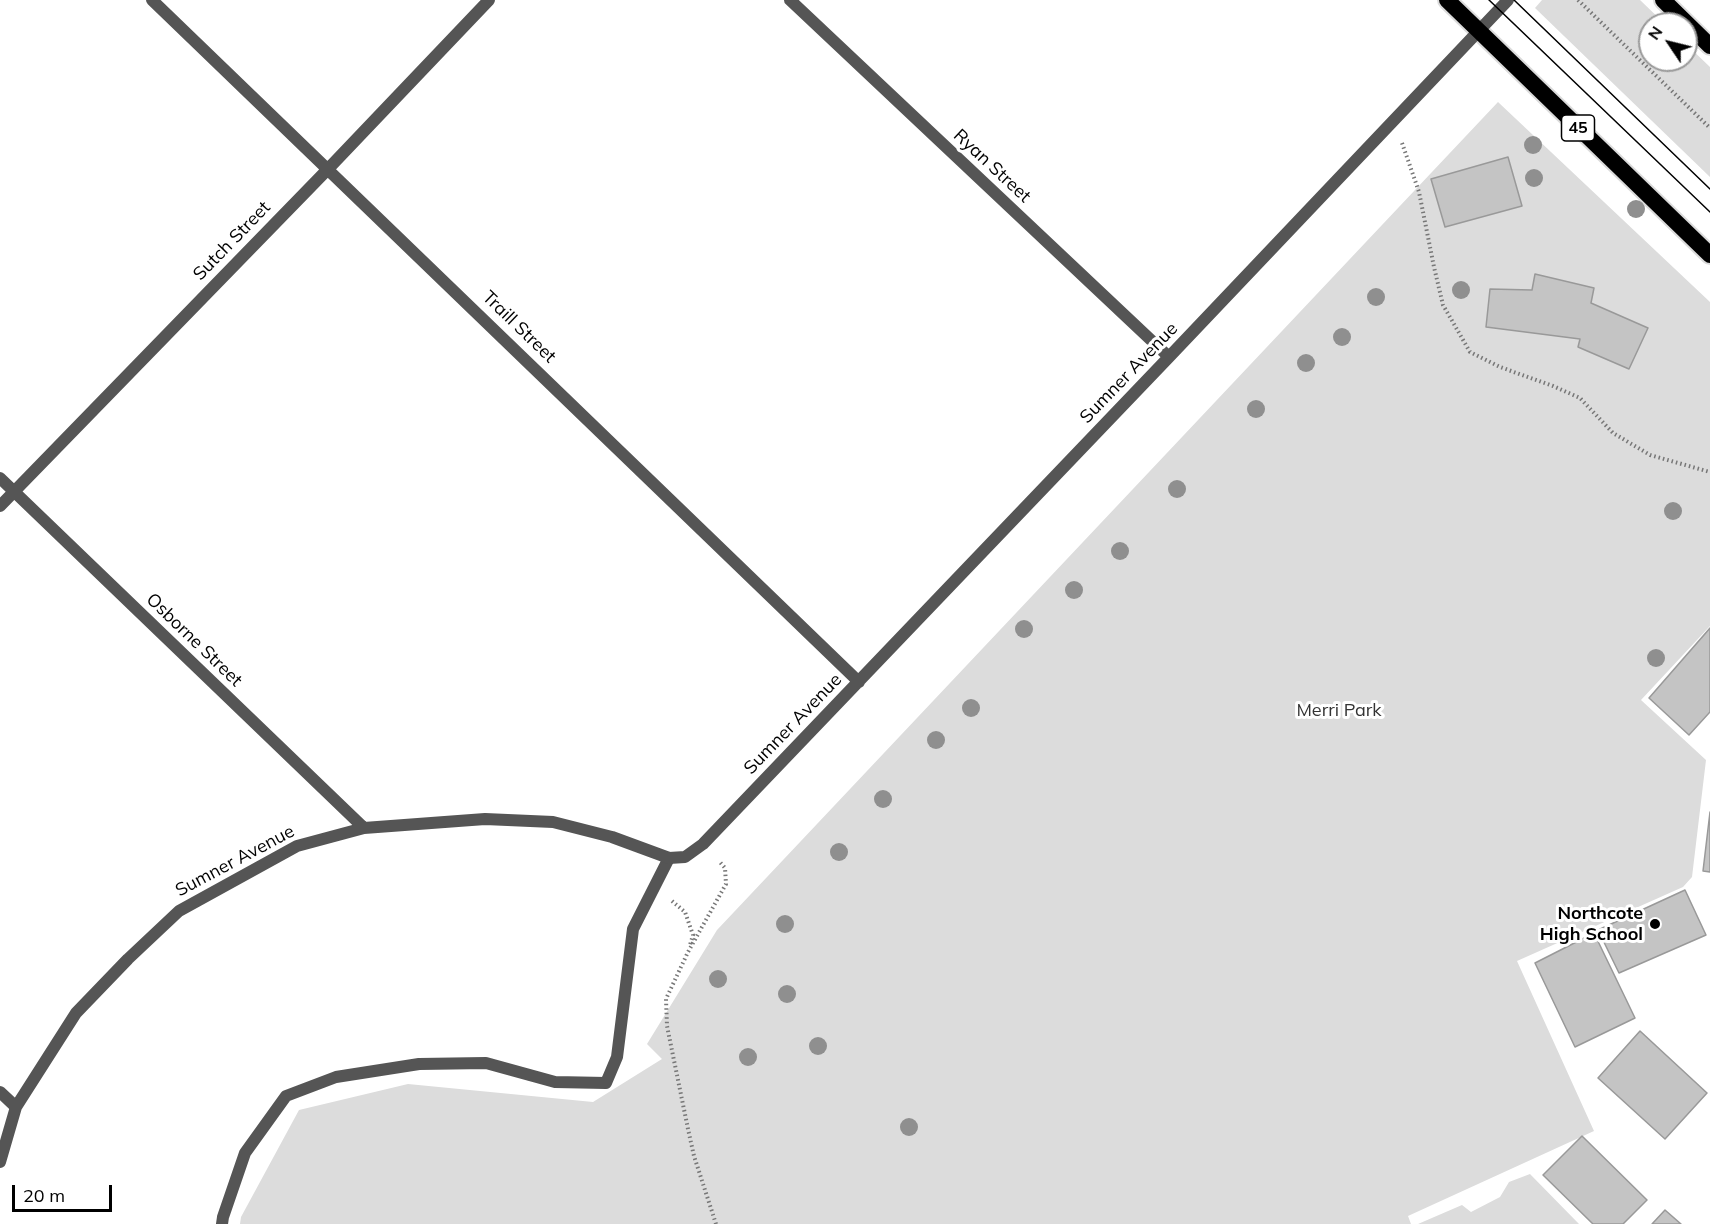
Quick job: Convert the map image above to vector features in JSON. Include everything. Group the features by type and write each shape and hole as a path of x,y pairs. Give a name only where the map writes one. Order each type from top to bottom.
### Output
{"highway":[{"name":"45","path":"1447,0 1710,255"},
{"path":"1663,0 1710,46"}],"street":[{"name":"Traill Street","path":"152,0 859,682"},
{"name":"Sutch Street","path":"0,506 489,0"},
{"name":"Ryan Street","path":"790,0 1169,357"},
{"name":"Sumner Avenue","path":"0,1162 16,1107 76,1013 179,911 297,846 364,828 485,819 553,822 612,837 669,858 685,857 703,844 1508,0"},
{"name":"Osborne Street","path":"0,478 364,828"},
{"path":"222,1224 245,1153 286,1096 336,1077 419,1064 486,1063 555,1082 606,1083 617,1057 633,929 669,858"},
{"path":"0,1092 16,1107"}],"path":[{"path":"1578,0 1710,128"},
{"path":"1394,120 1419,192 1443,305 1470,352 1500,368 1580,398 1613,433 1650,455 1710,472"},
{"path":"703,844 725,868 726,884 688,952 666,999 667,1026 694,1156 716,1224"},
{"path":"652,890 676,903 686,912 693,935 688,952"}],"green space":[{"path":"1542,0 1640,0 1652,12 1638,12 1638,72 1698,72 1698,56 1710,67 1710,177 1535,8"},
{"name":"Merri Park","path":"1498,102 1710,302 1710,626 1641,700 1706,760 1692,877 1683,887 1517,961 1594,1131 1408,1216 1411,1224 240,1224 241,1217 299,1110 408,1084 593,1102 662,1059 647,1044 717,930"},
{"path":"1530,1174 1579,1224 1418,1224 1462,1205 1471,1212 1500,1197 1509,1182"}],"building":[{"path":"1508,157 1522,206 1445,227 1431,179"},
{"path":"1535,274 1594,288 1591,303 1648,328 1629,369 1578,347 1580,339 1486,327 1490,289 1532,290"},
{"path":"1710,628 1710,712 1689,735 1649,698"},
{"path":"1710,812 1710,872 1703,871"},
{"path":"1685,890 1706,935 1619,973 1598,930"},
{"path":"1594,933 1635,1018 1575,1047 1535,963"},
{"path":"1640,1031 1707,1093 1665,1139 1598,1078"},
{"path":"1582,1136 1647,1200 1623,1224 1593,1224 1543,1175"},
{"path":"1665,1210 1681,1224 1652,1224"}],"tram line":[{"path":"1489,0 1710,212"},
{"path":"1514,0 1710,189"}],"place":[{"name":"Northcote High School","path":"1655,924"}]}
